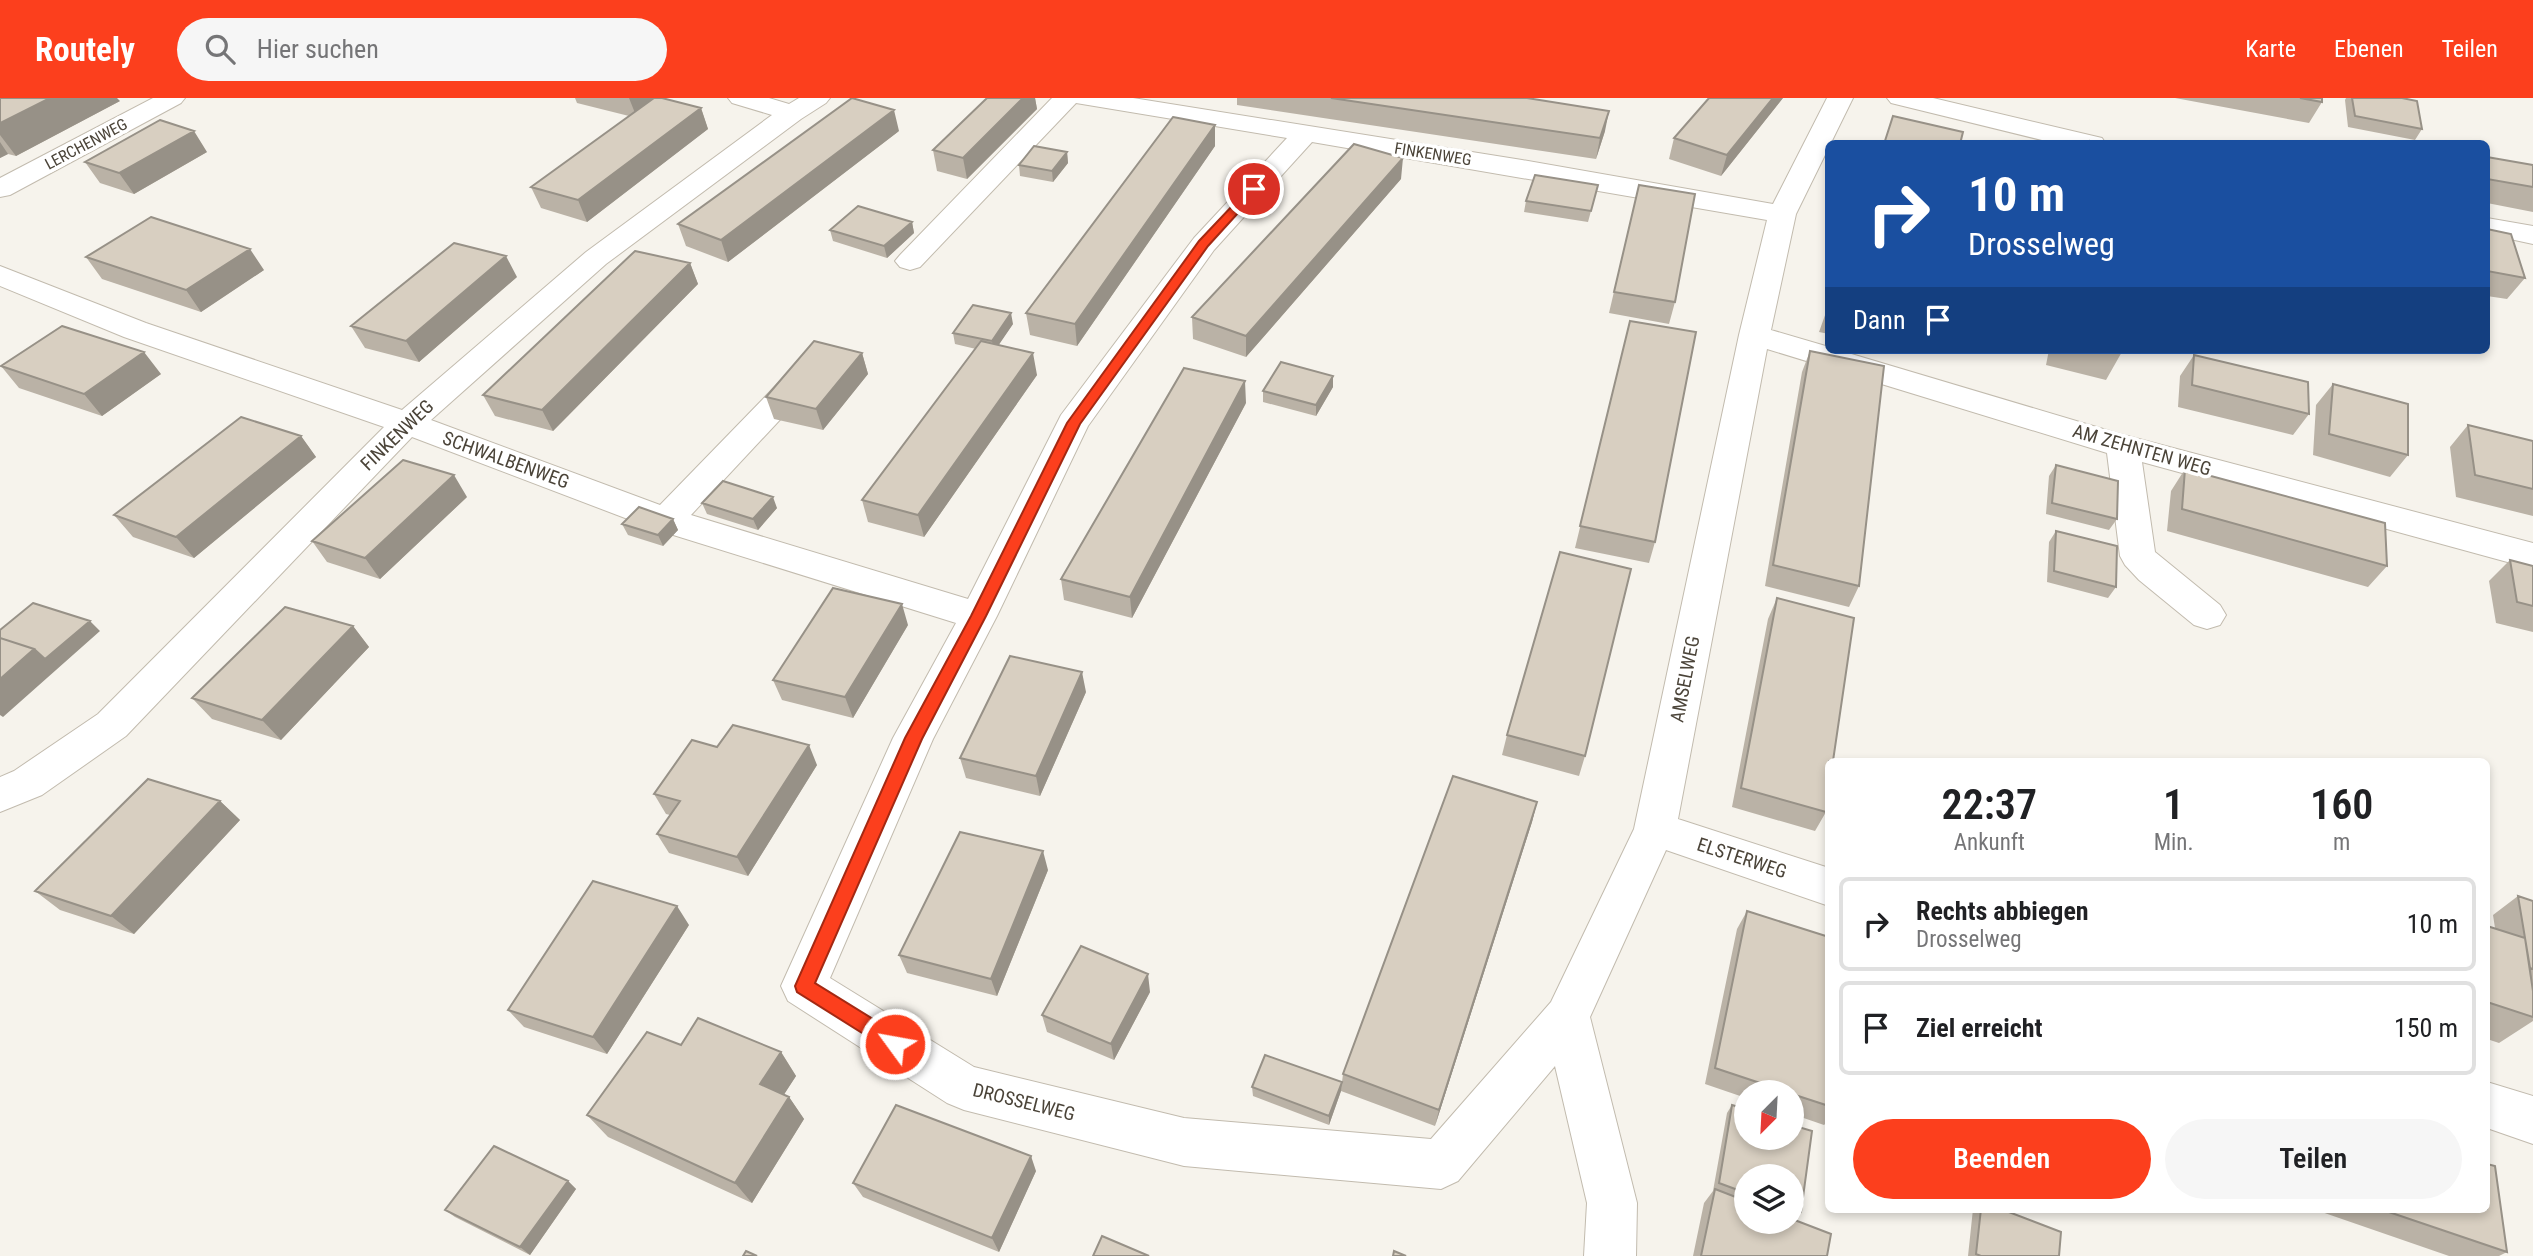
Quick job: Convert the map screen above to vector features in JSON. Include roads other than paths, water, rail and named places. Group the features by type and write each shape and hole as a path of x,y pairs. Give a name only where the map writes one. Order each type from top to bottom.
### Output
{"street":[{"name":"LERCHENWEG","path":"0,189 172,98"},
{"path":"741,98 805,105"},
{"path":"910,261 1066,98"},
{"name":"FINKENWEG","path":"1085,98 1522,167 1782,214"},
{"name":"AMSELWEG","path":"1567,1017 1655,829 1754,335 1782,214 1840,98"},
{"path":"1900,98 2076,140"},
{"name":"FINKENWEG","path":"0,795 28,783 112,725 407,423 596,258 805,105"},
{"name":"DROSSELWEG","path":"1304,134 1204,244 1073,423 978,616 914,738 804,986 964,1087 1184,1142 1441,1164 1567,1017"},
{"path":"2490,227 2533,235"},
{"name":"SCHWALBENWEG","path":"0,275 135,330 407,423 666,520 978,616"},
{"name":"AM ZEHNTEN WEG","path":"1754,335 2123,446 2533,556"},
{"path":"666,520 811,368"},
{"path":"2123,446 2138,556 2152,571 2207,615"},
{"name":"ELSTERWEG","path":"1655,829 1825,886"},
{"path":"1567,1017 1612,1203 1610,1256"},
{"path":"2490,1106 2533,1121"}]}
